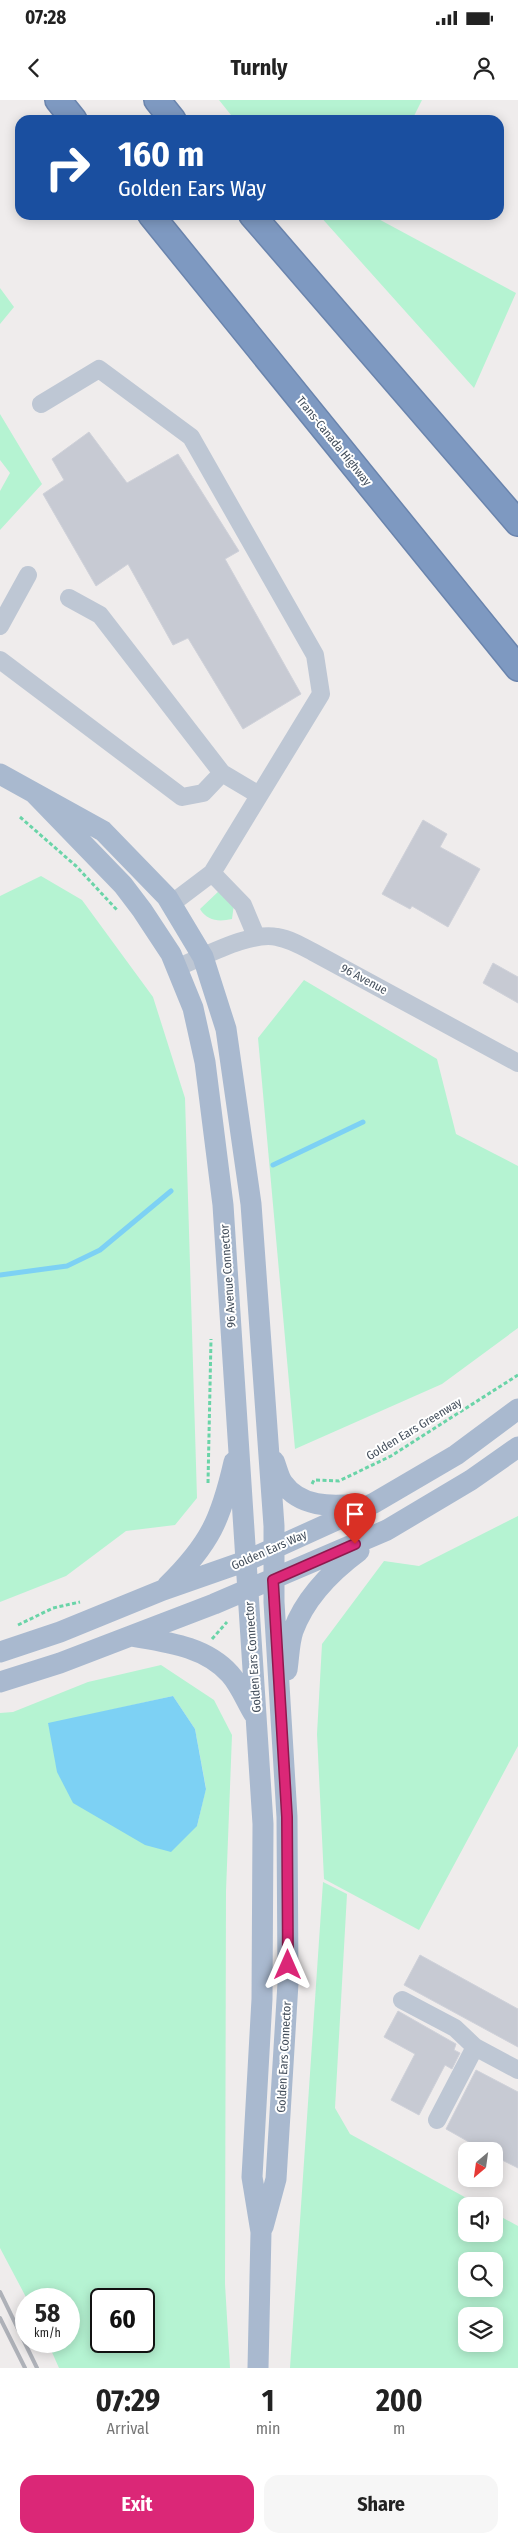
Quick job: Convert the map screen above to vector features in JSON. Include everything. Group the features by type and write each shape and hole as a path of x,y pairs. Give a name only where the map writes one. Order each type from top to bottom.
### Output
{"highway":[{"path":"58,100 70,115"},
{"path":"157,100 169,115"},
{"name":"Trans-Canada Highway","path":"155,220 518,668"},
{"path":"256,220 518,524"}],"main road":[{"path":"0,774 103,831 171,904 204,957 226,1029 250,1194 267,1444 273,1580"},
{"path":"34,793 123,886 142,910 178,967"},
{"name":"96 Avenue Connector","path":"178,967 193,1008 207,1081 223,1205 248,1590"},
{"name":"Golden Ears Way","path":"0,1652 60,1632 164,1590 246,1561 374,1503 456,1455 518,1409"},
{"path":"164,1590 188,1566 209,1538 220,1514 239,1442"},
{"path":"267,1444 283,1483 304,1500 331,1507 374,1503"},
{"path":"0,1682 131,1636 248,1590 386,1530 471,1480 518,1447"},
{"path":"280,1707 293,1631 313,1597 335,1569 386,1530"},
{"name":"Golden Ears Connector","path":"261,2232 276,2179 288,1983 287,1817 273,1580"},
{"name":"Golden Ears Connector","path":"248,1590 262,1824 262,1999 252,2177 261,2232 258,2368"},
{"path":"131,1636 176,1643 203,1653 230,1674 256,1718"}],"street":[{"path":"41,404 99,369 191,437 315,655 321,694 212,873 171,904"},
{"path":"0,626 28,575"},
{"path":"69,598 100,615 222,773 259,795"},
{"path":"0,660 182,797 203,793 222,773"},
{"path":"212,873 243,905 256,936"},
{"name":"96 Avenue","path":"178,967 256,936 278,937 301,946 518,1063"},
{"path":"402,2000 455,2028 475,2047 518,2070"},
{"path":"437,2120 475,2047"}],"path":[{"path":"20,817 76,866 122,916"},
{"path":"207,1488 212,1338"},
{"name":"Golden Ears Greenway","path":"314,1480 339,1481 392,1456 518,1375"},
{"path":"11,1628 53,1608 89,1600"},
{"path":"210,1641 227,1622"}],"green space":[{"path":"219,100 422,100 414,115 231,115"},
{"path":"323,220 380,220 516,293 474,388"},
{"path":"0,288 14,307 0,324"},
{"path":"0,414 42,484 0,530 0,491 10,473 0,460"},
{"path":"41,876 82,900 153,997 185,1098 197,1498 175,1525 126,1531 66,1576 0,1602 0,896"},
{"path":"220,890 234,904 232,919 214,920 206,916 200,909"},
{"path":"304,980 437,1059 456,1134 518,1166 518,1328 442,1384 295,1449 258,1038"},
{"path":"518,1516 518,1746 419,1930 324,1879 317,1734 322,1644 384,1561 419,1566"},
{"path":"161,1665 214,1700 232,1735 226,1891 225,2284 230,2368 59,2368 52,2353 80,2353 80,2288 21,2288 0,2248 0,1713 13,1712 88,1682","holes":["173,1696 195,1729 206,1788 197,1826 48,1724"]},
{"path":"323,1882 347,1894 335,2108 350,2134 465,2197 458,2197 458,2242 503,2242 503,2218 518,2226 518,2368 290,2368"}],"water":[{"path":"173,1696 195,1729 206,1789 197,1826 171,1852 145,1845 73,1803 57,1772 48,1723"}],"building":[{"path":"89,432 127,483 178,454 239,551 225,559 301,694 243,729 188,638 173,645 128,564 96,586 43,494 64,480 52,459"},
{"path":"423,820 447,834 440,847 480,869 448,927 412,906 410,909 382,894"},
{"path":"493,963 518,977 518,1003 483,983"},
{"path":"420,1955 518,2009 518,2047 404,1985"},
{"path":"398,2011 456,2044 454,2050 460,2053 452,2069 445,2065 419,2115 391,2100 415,2054 384,2037"},
{"path":"476,2070 518,2092 518,2168 503,2160 503,2142 469,2142 446,2129"}],"waterway":[{"path":"273,1165 363,1122"},
{"path":"0,1275 67,1266 100,1250 171,1191"}],"railway":[{"path":"0,2292 37,2368"},
{"path":"0,2318 25,2368"}],"route":[{"path":"288,1965 287,1817 273,1580 355,1544"}]}
